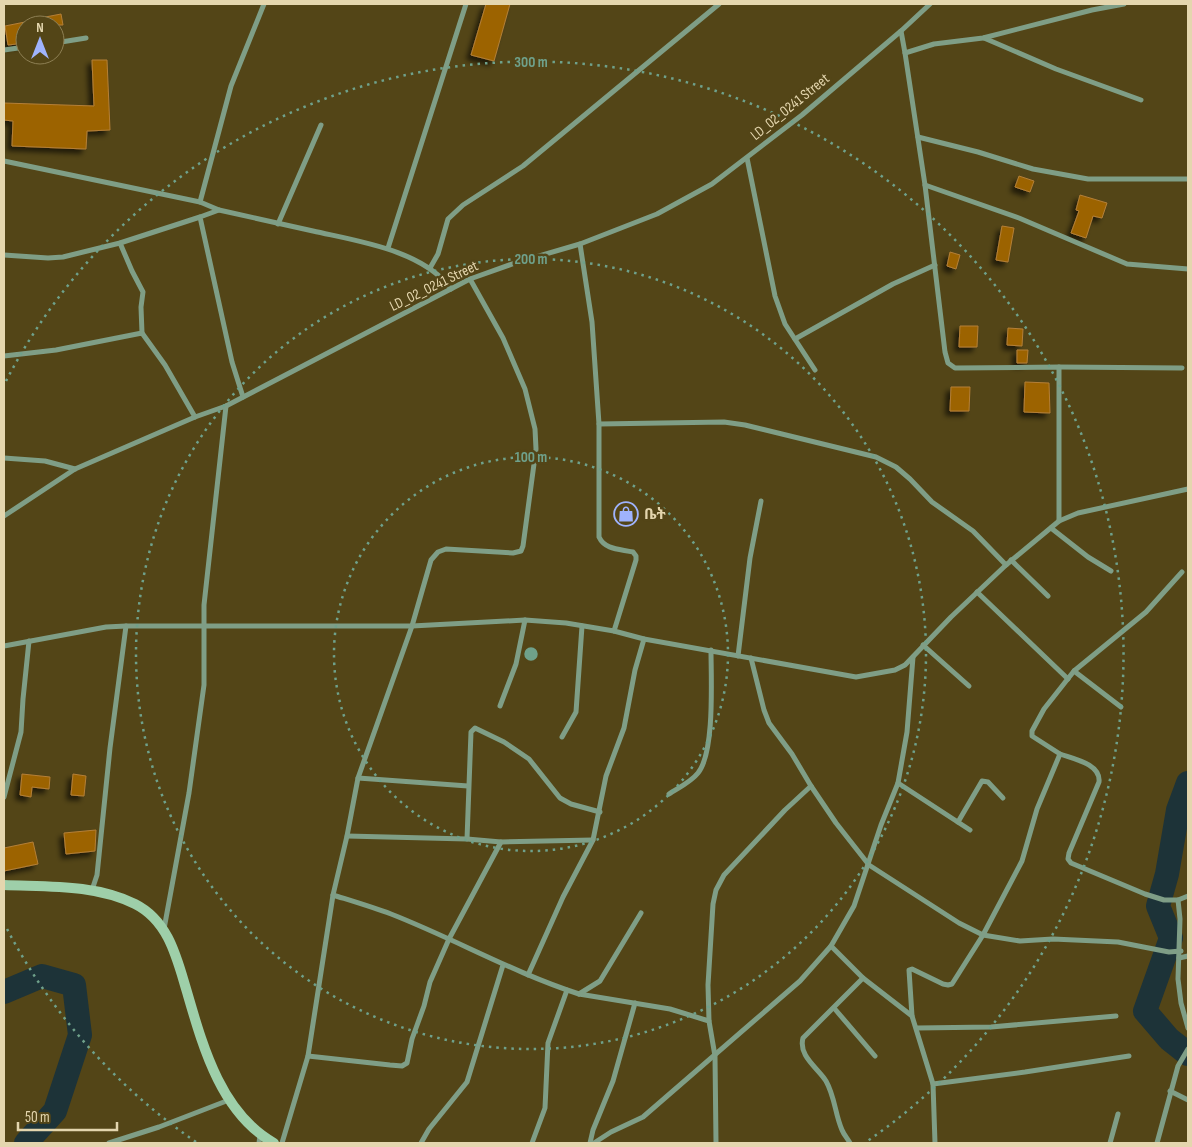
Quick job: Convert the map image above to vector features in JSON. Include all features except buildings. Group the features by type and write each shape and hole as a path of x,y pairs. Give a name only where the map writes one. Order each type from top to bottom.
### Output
{"main road":[{"path":"4,885 92,890 136,904 150,914 164,928 178,962 209,1059 229,1100 259,1139 274,1143"}],"street":[{"path":"200,202 232,86 264,4"},
{"path":"388,248 466,4"},
{"path":"430,268 438,254 448,219 463,205 523,166 719,4"},
{"name":"LD_02_0241 Street","path":"4,516 75,469 195,417 226,406 470,280 515,263 580,244 657,214 712,184 802,115 930,4"},
{"path":"1092,10 1095,4"},
{"path":"905,54 934,44 983,38 1092,10 1124,4"},
{"path":"901,31 925,185 945,352 948,363 955,368 1182,368"},
{"path":"65,41 86,38"},
{"path":"983,38 1056,69 1141,100"},
{"path":"278,224 322,126"},
{"path":"918,137 978,152 1033,169 1088,179 1188,179"},
{"path":"747,158 775,296 785,324 815,370"},
{"path":"4,161 200,202 219,210 388,248 430,268 444,279 451,289"},
{"path":"925,185 1019,218 1127,264 1188,269"},
{"path":"4,255 48,258 63,256 120,243 219,210"},
{"path":"200,217 232,362 242,397"},
{"path":"120,243 143,292 141,306 142,333 165,364 195,417"},
{"path":"580,244 592,322 599,424 599,537 602,544 633,552 636,556 614,631"},
{"path":"795,339 893,284 935,265"},
{"path":"282,1143 308,1056 333,895 358,778 412,626 431,560 438,552 446,549 513,553 521,551 523,546 536,449 535,429 525,389 503,338 470,280"},
{"path":"4,356 56,350 142,333"},
{"path":"1059,367 1059,521"},
{"path":"164,928 189,793 204,685 204,604 226,406"},
{"path":"599,424 724,422 745,425 876,458 896,467 932,502 973,531 1006,565"},
{"path":"4,458 45,461 75,469"},
{"path":"4,646 106,627 126,626 412,626 525,620 614,631 644,639 856,676 895,670 905,665 923,645 1011,560 1059,521 1078,513 1188,489"},
{"path":"738,656 750,558 761,501"},
{"path":"1051,528 1088,557 1111,571"},
{"path":"1011,560 1048,596"},
{"path":"1182,572 1146,612 1074,671 1044,710 1032,732 1032,736 1060,754 1080,761 1098,771 1100,776 1069,854 1068,859 1071,863 1164,900 1178,900 1188,896"},
{"path":"977,592 1068,679"},
{"path":"500,706 516,664 525,620"},
{"path":"92,890 97,876 110,748 126,626"},
{"path":"562,737 576,712 582,626"},
{"path":"528,975 563,897 594,840 606,776 624,728 635,670 644,639"},
{"path":"4,797 21,732 29,641"},
{"path":"923,645 969,686"},
{"path":"669,794 697,775 704,763 711,702 711,650"},
{"path":"594,1143 611,1132 643,1117 800,981 831,946 854,906 881,825 898,783 907,732 913,657"},
{"path":"751,658 769,723 792,754 836,823 869,865 959,923 983,935 1020,941 1053,938 1118,942 1169,952 1180,951"},
{"path":"1074,671 1121,707"},
{"path":"467,839 471,732 475,728 504,742 529,759 560,798 571,804 600,812"},
{"path":"934,1143 933,1084 912,1016 909,970 912,969 943,984 952,984 983,935 1022,861 1037,809 1060,754"},
{"path":"358,778 468,786"},
{"path":"958,822 982,781 988,782 1003,798"},
{"path":"898,783 970,830"},
{"path":"716,1143 715,1056 709,1021 708,985 713,904 716,890 724,876 785,810 811,786"},
{"path":"347,836 467,839 501,842 594,840"},
{"path":"308,1056 359,1063 402,1066 407,1063 412,1039 424,1006 430,982 449,939 501,842"},
{"path":"333,895 391,914 503,965 566,990 579,994 670,1009 709,1021"},
{"path":"1178,900 1180,919 1178,979 1181,1003 1188,1028"},
{"path":"579,994 600,981 641,913"},
{"path":"831,946 863,978 912,1016"},
{"path":"1179,958 1188,956"},
{"path":"421,1143 429,1129 467,1082 503,965"},
{"path":"850,1143 842,1130 834,1097 826,1081 803,1052 801,1045 803,1038 863,978"},
{"path":"532,1143 545,1108 548,1043 566,990"},
{"path":"590,1143 593,1130 613,1081 635,1003"},
{"path":"834,1008 875,1056"},
{"path":"917,1028 991,1027 1116,1016"},
{"path":"1157,1143 1178,1066 1188,1049"},
{"path":"933,1084 1129,1056"},
{"path":"1170,1092 1188,1100"},
{"path":"113,1143 229,1100"},
{"path":"1110,1143 1118,1114"}],"waterway":[{"path":"1188,783 1178,810 1167,874 1158,906 1171,938 1145,1011 1169,1039 1188,1054"},
{"path":"4,992 42,976 74,985 80,1035 55,1111 26,1143"}],"place":[{"name":"ቤት","path":"626,514"}]}
